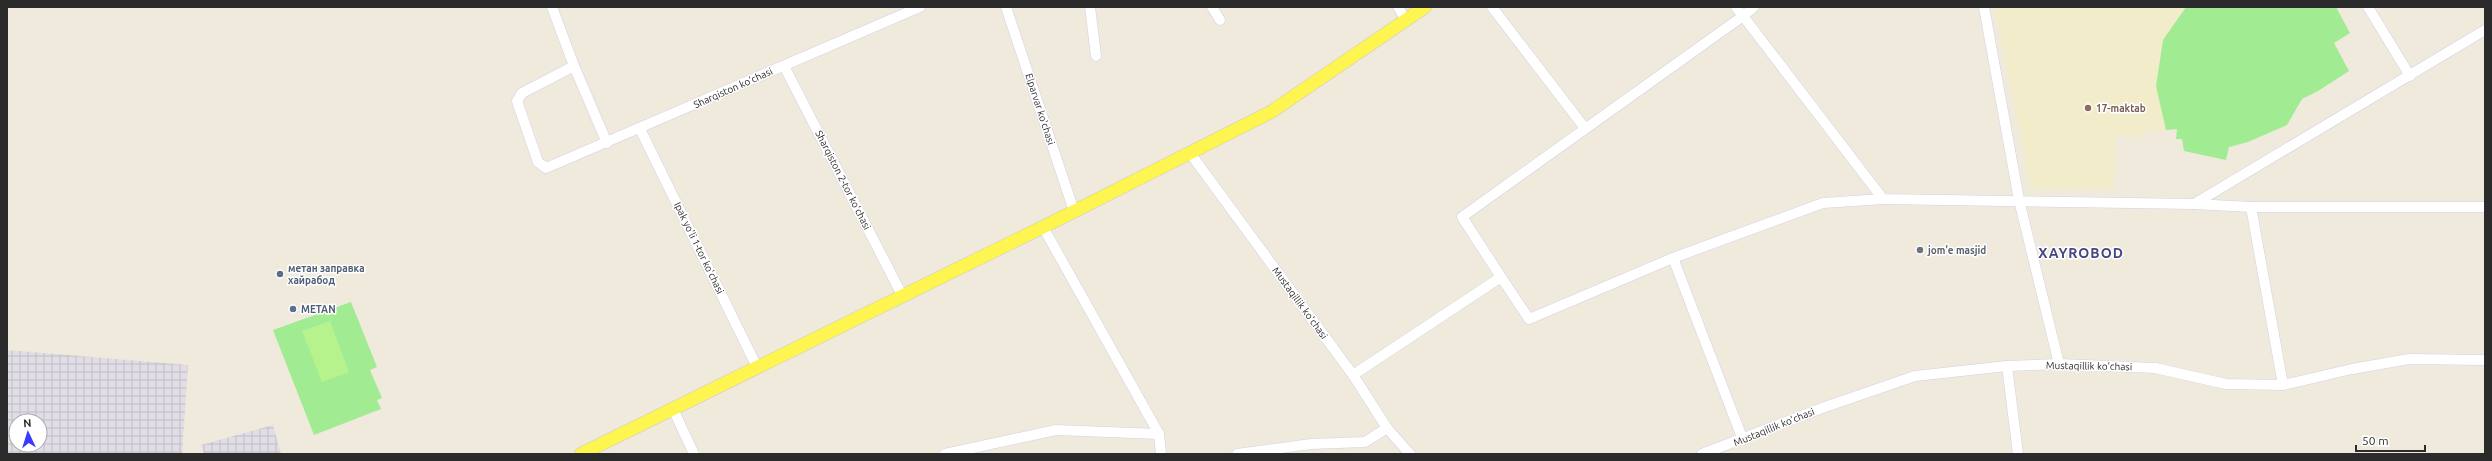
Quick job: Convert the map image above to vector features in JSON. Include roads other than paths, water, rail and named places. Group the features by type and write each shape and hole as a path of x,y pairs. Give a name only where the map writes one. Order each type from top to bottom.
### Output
{"main road":[{"path":"581,454 1043,227 1270,112 1424,7"}],"street":[{"path":"552,7 574,66 607,143"},
{"name":"Sharqiston ko'chasi","path":"574,66 522,93 517,99 538,162 546,168 640,129 920,7"},
{"name":"Elparvar ko'chasi","path":"1006,7 1074,211"},
{"path":"1090,7 1096,56"},
{"path":"1212,7 1220,20"},
{"path":"1398,7 1406,20"},
{"path":"1492,7 1584,127"},
{"path":"1736,7 1883,198"},
{"path":"1754,7 1584,127 1462,217 1529,319 1673,258 1823,203 1883,198 2194,204 2251,207 2485,207"},
{"path":"1984,7 2019,200 2058,364"},
{"path":"2368,7 2410,76"},
{"path":"2194,204 2485,30"},
{"name":"Sharqiston 2-tor ko'chasi","path":"784,66 902,295"},
{"name":"Ipak yo'li 1-tor ko'chasi","path":"640,129 757,367"},
{"name":"Mustaqillik ko'chasi","path":"1190,153 1353,375 1387,428 1410,454"},
{"path":"2251,207 2283,385"},
{"path":"1043,227 1159,434 1162,454"},
{"path":"1673,258 1743,440"},
{"path":"1353,375 1501,278"},
{"name":"Mustaqillik ko'chasi","path":"1702,454 1743,440 1822,408 1915,376 2007,366 2058,364 2155,368 2226,384 2283,385 2352,369 2409,359 2485,360"},
{"path":"2007,366 2018,454"},
{"path":"673,408 694,454"},
{"path":"1237,454 1311,444 1365,442 1387,428"},
{"path":"945,454 1056,430 1159,434"}],"place":[{"name":"17-maktab","path":"2088,108"},
{"name":"jom'e masjid","path":"1920,250"},
{"name":"метан заправка хайрабод","path":"280,274"},
{"name":"METAN","path":"293,309"}],"district":[{"name":"XAYROBOD","path":"2081,253"}]}
